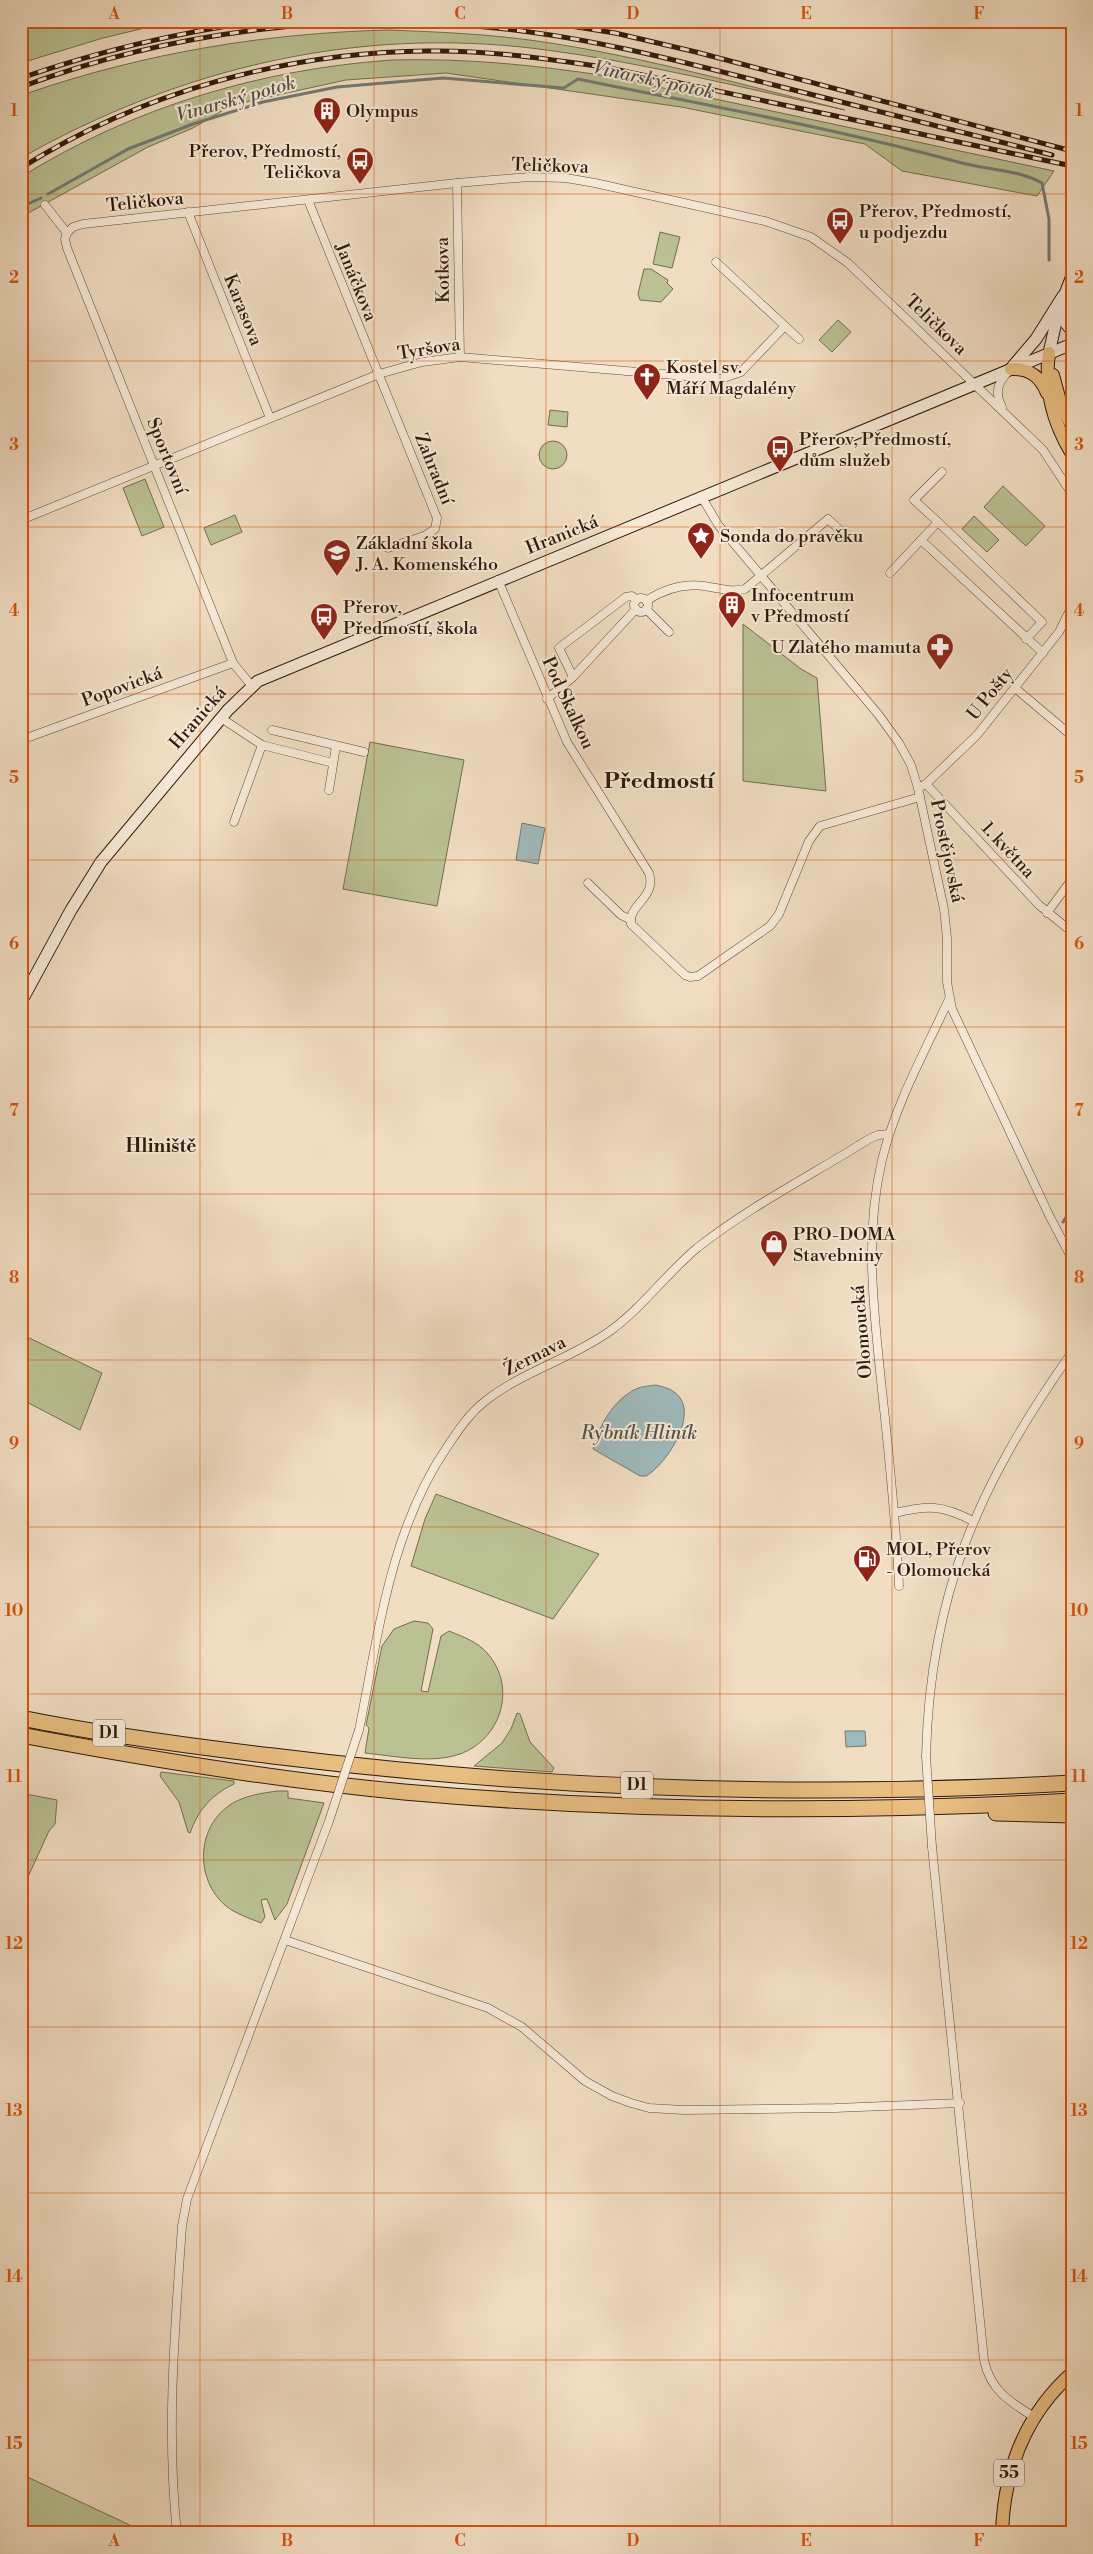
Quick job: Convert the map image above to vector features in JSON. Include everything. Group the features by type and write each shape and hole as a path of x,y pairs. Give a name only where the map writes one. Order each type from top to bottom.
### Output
{"highway":[{"name":"D1","path":"21,1718 197,1747 370,1768 509,1780 720,1788 842,1790 1072,1782"},
{"name":"D1","path":"21,1735 208,1767 404,1792 602,1806 907,1808 1072,1801"},
{"path":"907,1808 1072,1815"}],"main road":[{"path":"1011,369 1036,339 1063,296 1072,276"},
{"path":"1063,296 1063,316 1066,325 1072,331"},
{"path":"1049,398 1047,373 1049,353 1063,296"},
{"name":"Hranická","path":"21,1002 71,910 102,862 221,718 252,686 266,676 1072,344"},
{"path":"1049,353 1060,402 1072,427"},
{"path":"1011,369 1022,369 1034,375 1044,386 1059,428 1072,454"},
{"path":"1034,2417 1058,2386 1072,2373"},
{"name":"55","path":"1002,2533 1003,2502 1009,2474 1019,2445 1034,2417"}],"street":[{"name":"Teličkova","path":"67,233 73,227 82,224 457,183 529,177 581,180 722,211 803,233 820,242 848,263 974,383"},
{"name":"Kotkova","path":"457,183 460,357"},
{"name":"Janáčkova","path":"308,200 379,374"},
{"path":"45,205 67,233"},
{"name":"Karasova","path":"188,212 270,418"},
{"name":"Sportovní","path":"67,233 64,240 67,248 233,663 252,686"},
{"path":"716,262 798,339"},
{"name":"Tyršova","path":"21,520 379,374 422,362 460,357 721,379 741,372 785,326"},
{"path":"1009,417 1000,403 997,391 1000,382 1011,369"},
{"name":"Zahradní","path":"379,374 437,518 435,529 424,536 388,548"},
{"path":"974,383 1052,461 1072,494"},
{"path":"942,472 914,500 1042,622 1026,639"},
{"name":"Prostějovská","path":"701,496 719,526 893,733 911,765 918,788 945,917 949,999 964,1036 1071,1258"},
{"path":"636,600 634,604 636,609 641,612 646,605 663,591 684,586 741,590 748,588 828,519 842,532"},
{"path":"890,573 938,522"},
{"path":"921,540 1043,654"},
{"name":"Pod Skalkou","path":"498,580 547,699 578,762 649,873 649,889 632,913 630,920"},
{"path":"573,677 559,648 626,597 632,596 636,600"},
{"path":"636,600 642,599 669,632"},
{"name":"U Pošty","path":"918,788 926,784 972,740 1043,654 1059,632 1072,606"},
{"path":"547,699 573,677 636,609"},
{"name":"Popovická","path":"21,740 233,663"},
{"path":"1015,688 1072,736"},
{"path":"221,718 262,745 333,763"},
{"path":"272,730 364,752"},
{"path":"234,822 262,745"},
{"path":"329,790 336,746"},
{"name":"1. května","path":"926,784 1048,912 1072,932"},
{"path":"588,883 621,915 630,920 636,931 680,971 690,977 698,976 770,926 779,914 809,841 820,826 920,797"},
{"path":"1048,912 1072,879"},
{"name":"Olomoucká","path":"900,1586 895,1513 874,1311 871,1264 876,1197 889,1134 906,1089 949,999"},
{"name":"Žernava","path":"177,2533 172,2484 171,2420 182,2226 187,2199 243,2046 329,1822 359,1730 392,1568 405,1527 421,1490 436,1463 466,1420 482,1404 502,1390 588,1346 610,1331 624,1320 680,1264 720,1232 869,1139 878,1135 889,1134"},
{"path":"1034,2417 996,2390 985,2366 960,2104 932,1847 926,1756 930,1682 937,1638 952,1577 973,1521 1006,1452 1072,1352"},
{"path":"895,1513 924,1506 937,1507 973,1521"},
{"path":"285,1940 488,2008 522,2027 585,2081 612,2096 649,2108 684,2110 960,2104"}],"green space":[{"path":"21,21 174,21 103,38 21,63"},
{"path":"389,30 500,37 576,47 692,72 845,110 692,76 578,54 471,43 403,44 337,50 271,61 207,78 143,100 81,127 21,158 21,96 28,93 116,67 206,48 297,35"},
{"path":"392,60 500,63 607,76 1054,171 1037,196 902,171 865,144 681,107 446,73 346,80 232,105 193,128 148,147 21,217 21,177 64,152 108,130 200,96 247,83 295,72"},
{"path":"660,232 680,237 672,268 653,264"},
{"path":"644,269 651,269 668,280 667,283 673,289 661,302 640,300 638,294"},
{"path":"838,320 851,332 832,352 819,340"},
{"path":"550,410 568,412 567,427 548,425"},
{"path":"553,441 563,445 567,455 563,465 553,469 543,465 539,455 543,445"},
{"path":"145,479 164,527 142,536 123,488"},
{"path":"1003,486 1045,526 1026,546 984,507"},
{"path":"235,515 242,532 211,545 204,528"},
{"path":"974,516 999,540 987,552 962,529"},
{"path":"743,624 801,669 817,678 826,791 743,781"},
{"path":"370,742 464,760 437,906 343,889"},
{"path":"21,1334 102,1373 80,1430 21,1399"},
{"path":"436,1494 599,1554 553,1619 411,1566 425,1519"},
{"path":"414,1621 428,1623 433,1629 421,1691 428,1692 441,1636 449,1631 470,1640 488,1654 497,1667 502,1682 503,1697 495,1725 486,1737 474,1747 449,1757 425,1759 365,1753 369,1728 366,1725 382,1646 394,1629"},
{"path":"517,1713 520,1714 530,1742 554,1768 552,1772 474,1766 502,1743 511,1729"},
{"path":"161,1772 234,1781 234,1784 219,1793 207,1804 197,1817 190,1833 188,1832 179,1802 160,1776"},
{"path":"278,1791 288,1791 288,1798 324,1803 287,1904 275,1920 267,1899 261,1900 265,1917 261,1923 230,1909 216,1895 208,1882 204,1867 204,1853 206,1838 212,1825 221,1813 233,1803 244,1798"},
{"path":"21,1793 57,1800 55,1824 49,1831 21,1892"},
{"path":"21,2474 134,2527 153,2533 21,2533"}],"water":[{"path":"522,823 545,828 538,864 516,860"},
{"name":"Rybník Hliník","path":"656,1385 672,1391 682,1401 684,1412 683,1424 671,1450 663,1461 646,1476 640,1476 593,1449 603,1423 620,1400 638,1388"},
{"path":"845,1731 865,1731 866,1746 846,1747"}],"waterway":[{"name":"Vinarský potok","path":"48,194 128,149 193,124 263,102 337,87 443,78 564,88 578,79 816,128 969,165 1012,172 1032,178 1042,183 1049,219 1049,260"},
{"name":"Vinarský potok","path":"21,207 41,198"},
{"path":"1063,1222 1072,1208"}],"railway":[{"path":"21,78 110,51 200,31 261,21"},
{"path":"539,21 615,33 696,52 1072,151"},
{"path":"21,87 79,67 138,51 260,29 321,24 383,22 445,24 540,33 639,52 1052,155"},
{"path":"21,168 67,141 115,118 165,98 217,81 269,68 322,59 375,53 428,51 541,58 609,68 1072,166"}],"place":[{"name":"Olympus","path":"327,135"},
{"name":"Přerov, Předmostí, Teličkova","path":"360,185"},
{"name":"Přerov, Předmostí, u podjezdu","path":"840,245"},
{"name":"Kostel sv. Máří Magdalény","path":"647,401"},
{"name":"Přerov, Předmostí, dům služeb","path":"780,473"},
{"name":"Sonda do pravěku","path":"701,560"},
{"name":"Základní škola J. A. Komenského","path":"337,577"},
{"name":"Infocentrum v Předmostí","path":"732,629"},
{"name":"Přerov, Předmostí, škola","path":"324,641"},
{"name":"U Zlatého mamuta","path":"940,671"},
{"name":"PRO-DOMA Stavebniny","path":"774,1268"},
{"name":"MOL, Přerov - Olomoucká","path":"867,1583"}],"district":[{"name":"Předmostí","path":"659,781"},
{"name":"Hliniště","path":"161,1146"}]}
